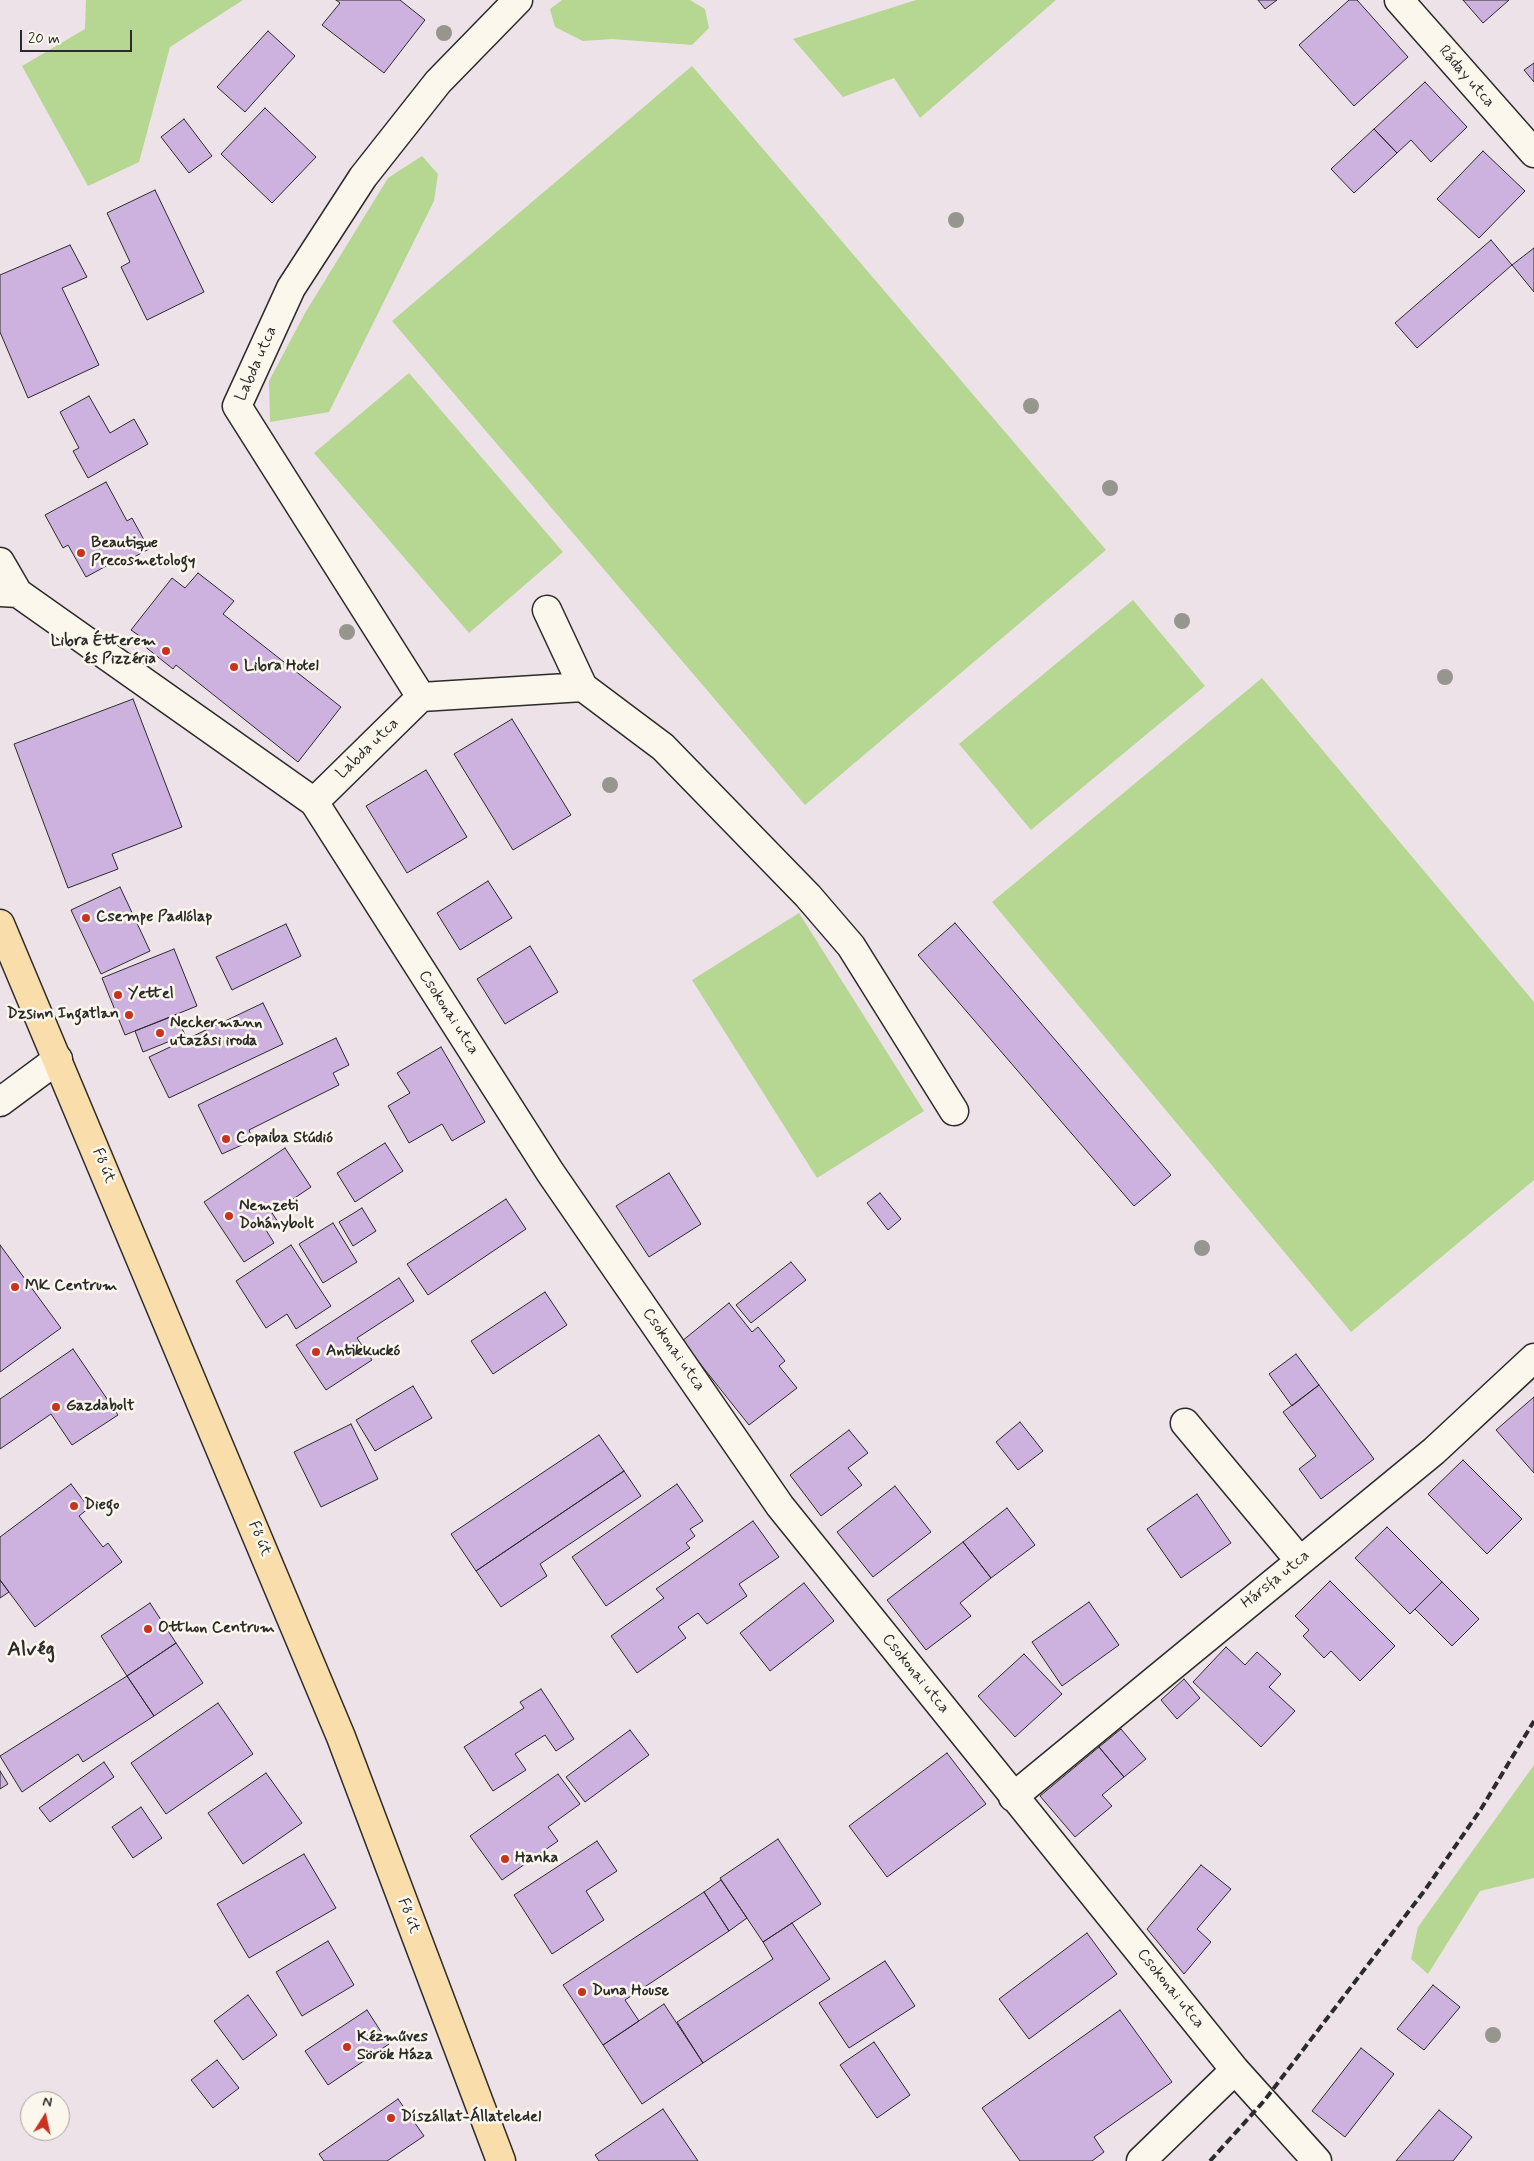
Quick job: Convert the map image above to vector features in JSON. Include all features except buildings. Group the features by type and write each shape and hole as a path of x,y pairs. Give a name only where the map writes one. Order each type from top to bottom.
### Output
{"main road":[{"name":"Fő út","path":"0,924 341,1737 501,2161"}],"street":[{"name":"Labda utca","path":"314,802 421,697 237,406 292,288 363,177 438,82 518,0"},
{"name":"Ráday utca","path":"1399,0 1534,153"},
{"path":"0,562 9,592"},
{"name":"Csokonai utca","path":"9,592 314,802 550,1172 780,1506 1235,2070 1316,2161"},
{"path":"547,610 583,688 663,747 808,896 851,946 954,1111"},
{"path":"421,697 583,688"},
{"path":"0,1102 58,1059"},
{"name":"Hársfa utca","path":"1013,1796 1434,1451 1534,1358"},
{"path":"1185,1423 1300,1561"},
{"path":"1141,2161 1235,2070"}],"green space":[{"path":"86,0 243,0 170,47 139,162 88,186 22,66 85,29"},
{"path":"562,0 690,0 705,9 709,28 692,45 612,39 583,41 555,27 550,9"},
{"path":"916,0 1056,0 920,118 894,78 843,97 793,39"},
{"path":"692,66 1106,550 805,805 392,321"},
{"path":"422,156 438,174 434,201 329,412 270,422 269,381 305,313 388,178"},
{"path":"409,373 563,552 469,633 314,453"},
{"path":"1133,600 1205,686 1031,830 959,744"},
{"path":"1262,678 1534,1002 1534,1180 1351,1332 992,902"},
{"path":"799,913 924,1111 817,1178 692,980"},
{"path":"1534,1765 1534,1878 1480,1891 1428,1974 1411,1959 1418,1927"}],"railway":[{"path":"1210,2161 1264,2101 1425,1890 1481,1809 1534,1721"}],"place":[{"name":"Beautique Precosmetology","path":"81,553"},
{"name":"Libra Étterem és Pizzéria","path":"166,651"},
{"name":"Libra Hotel","path":"234,667"},
{"name":"Csempe Padlólap","path":"86,918"},
{"name":"Yettel","path":"118,995"},
{"name":"Dzsinn Ingatlan","path":"129,1015"},
{"name":"Neckermann utazási iroda","path":"160,1033"},
{"name":"Copaiba Stúdió","path":"226,1139"},
{"name":"Nemzeti Dohánybolt","path":"229,1216"},
{"name":"MK Centrum","path":"15,1287"},
{"name":"Antikkuckó","path":"316,1352"},
{"name":"Gazdabolt","path":"56,1407"},
{"name":"Diego","path":"74,1506"},
{"name":"Otthon Centrum","path":"148,1629"},
{"name":"Hanka","path":"505,1859"},
{"name":"Duna House","path":"582,1992"},
{"name":"Kézműves Sörök Háza","path":"347,2047"},
{"name":"Díszállat-Állateledel","path":"391,2118"}],"district":[{"name":"Alvég","path":"31,1651"}]}
